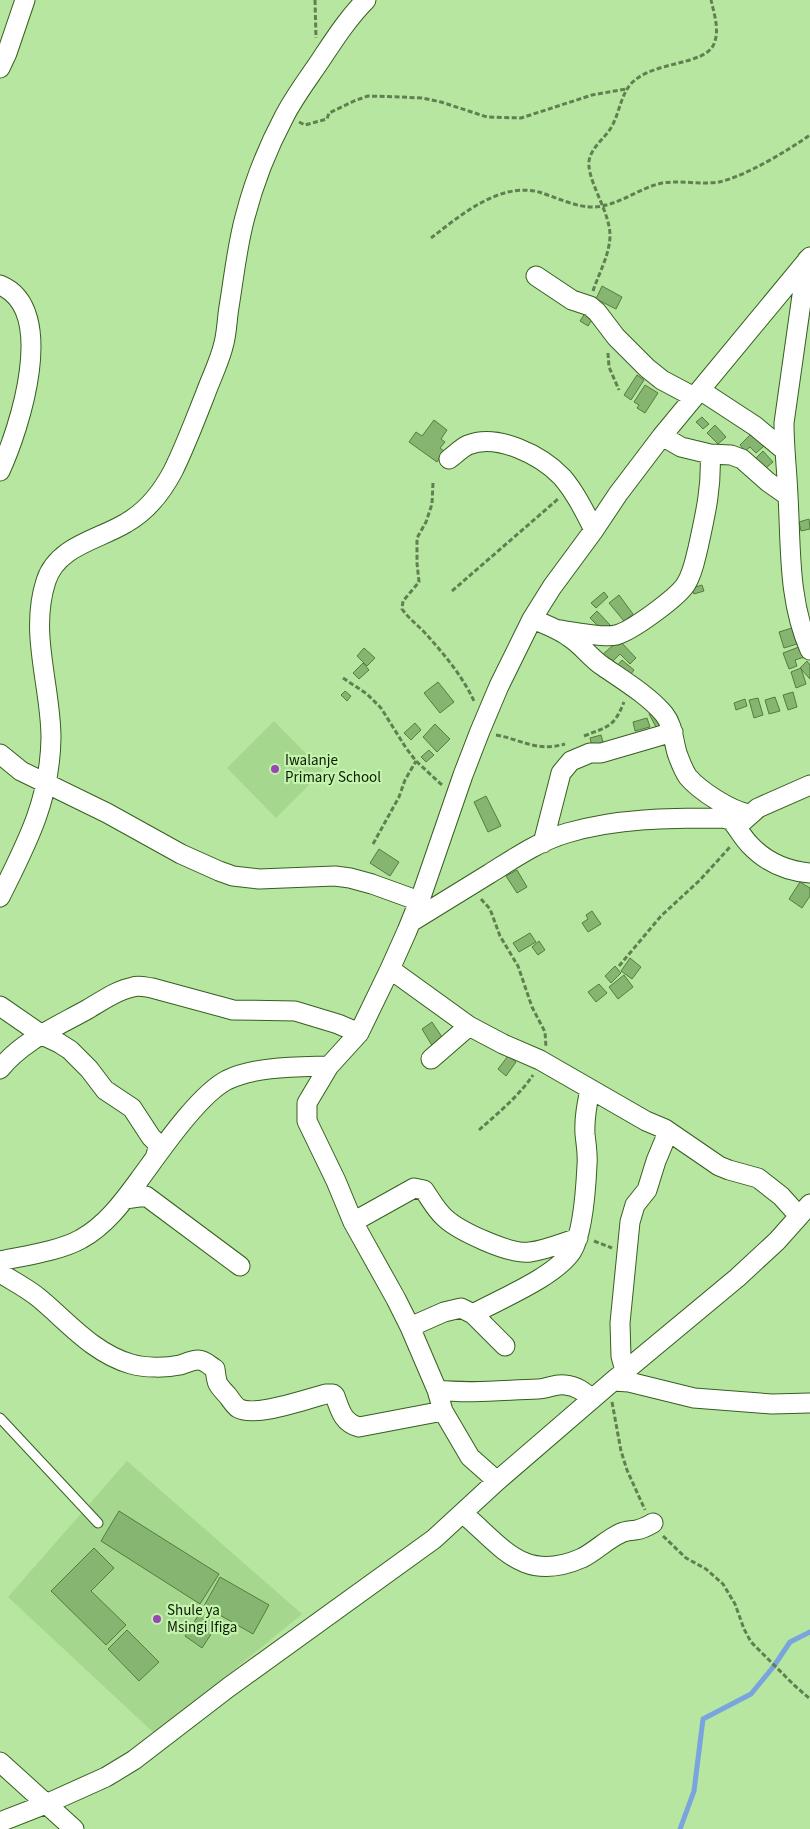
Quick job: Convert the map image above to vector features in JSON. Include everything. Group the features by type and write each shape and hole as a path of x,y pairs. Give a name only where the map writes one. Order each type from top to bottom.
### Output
{"street":[{"path":"0,68 25,0"},
{"path":"0,897 29,839 41,808 46,787 51,738 39,618 46,581 55,564 68,553 127,523 154,501 173,470 196,418 224,343 244,219 264,160 284,116 315,68 366,0"},
{"path":"497,1480 470,1457 443,1411 437,1390 410,1327 353,1222 306,1118 306,1108 309,1097 329,1066 359,1033 390,969 419,901 480,731 499,686 532,619 618,494 662,436 809,259"},
{"path":"809,259 784,423 784,450 791,566 796,611 810,650"},
{"path":"536,276 572,300 590,306 629,352 662,380 697,393 748,421 784,450"},
{"path":"0,285 13,292 23,309 28,325 31,348 29,377 23,404 12,441 0,471"},
{"path":"662,436 681,447 710,454 731,455 742,459 768,482 788,496"},
{"path":"449,459 466,446 482,441 497,441 513,446 550,467 562,478 594,530"},
{"path":"558,630 615,636 626,632 653,613 686,586 693,570 708,507 711,485 710,454"},
{"path":"532,619 571,638 603,666 654,702 672,726 678,754 687,776 698,786 732,809 742,824 750,845 772,862 786,869 810,873"},
{"path":"543,843 559,778 571,761 585,755 610,751 672,732"},
{"path":"0,754 46,787"},
{"path":"0,772 46,787 107,813 200,864 233,876 273,879 335,876 372,884 419,901"},
{"path":"742,824 769,802 810,785"},
{"path":"411,922 543,843 565,834 582,829 640,819 722,818 742,824"},
{"path":"0,1822 106,1777 134,1760 229,1687 434,1539 497,1480 737,1278 777,1241 806,1210 781,1196 758,1178 719,1166 668,1132 540,1060 503,1044 469,1026 390,969"},
{"path":"0,1069 25,1045 117,993 138,986 233,1010 295,1011 338,1024 359,1033"},
{"path":"0,1006 42,1035 59,1042 70,1050 89,1069 105,1090 132,1108 151,1137 160,1145 155,1158"},
{"path":"431,1059 469,1026"},
{"path":"0,1262 44,1252 81,1239 104,1222 125,1199 198,1105 228,1080 274,1069 329,1066"},
{"path":"473,1314 540,1278 556,1267 567,1257 578,1238 587,1165 585,1115 590,1089"},
{"path":"609,1384 621,1356 620,1323 632,1213 635,1205 647,1190 668,1132"},
{"path":"353,1222 402,1194 417,1188 424,1190 438,1211 451,1223 484,1240 512,1250 530,1252 578,1238"},
{"path":"125,1199 146,1196 240,1266"},
{"path":"0,1273 38,1297 95,1347 110,1355 131,1364 151,1366 178,1365 198,1360 205,1362 215,1369 218,1386 233,1403 243,1410 263,1410 326,1394 333,1394 344,1418 349,1423 359,1427 443,1411"},
{"path":"410,1327 455,1308 466,1309 505,1346"},
{"path":"437,1390 461,1393 540,1390 562,1384 583,1390 629,1382 694,1398 772,1404 810,1403"},
{"path":"460,1515 466,1516 508,1555 529,1564 545,1566 559,1565 581,1558 620,1533 640,1529 653,1523"},
{"path":"0,1762 74,1829"}],"lane":[{"path":"0,1418 98,1523"}],"path":[{"path":"314,0 315,68"},
{"path":"590,306 595,284 608,251 610,236 608,220 588,170 589,157 612,126 627,89 633,80 644,73 699,57 712,49 715,41 716,21 711,0"},
{"path":"284,116 305,125 314,124 327,119 329,113 368,96 422,98 487,117 521,118 592,96 627,89"},
{"path":"431,238 475,206 495,196 514,191 528,190 592,207 603,206 662,183 696,184 739,175 810,135"},
{"path":"433,483 432,504 426,522 416,538 419,582 403,601 402,609 408,618 425,632 439,649 469,690 475,705"},
{"path":"452,590 570,489"},
{"path":"343,678 366,694 380,708 416,761 455,799"},
{"path":"578,738 607,728 618,718 633,688"},
{"path":"480,731 511,738 536,747 554,747 572,741"},
{"path":"372,844 399,797 405,780 416,761"},
{"path":"619,966 661,916 700,880 736,842 742,824"},
{"path":"460,891 478,896 490,910 500,936 518,966 532,1007 546,1032 546,1048 526,1085 479,1130"},
{"path":"578,1238 627,1251"},
{"path":"609,1384 621,1451 643,1508 674,1548 686,1558 706,1569 723,1584 735,1604 751,1642 810,1699"}],"shaded area":[{"name":"Iwalanje Primary School","path":"274,721 323,771 276,818 227,768"},
{"path":"127,1461 302,1614 155,1734 8,1597"}],"building":[{"path":"602,286 622,297 616,309 596,299"},
{"path":"587,310 595,315 588,326 580,321"},
{"path":"637,375 644,380 631,400 624,395"},
{"path":"645,385 658,393 645,413 637,408 639,405 634,402"},
{"path":"702,417 709,424 703,429 696,422"},
{"path":"434,420 447,430 441,439 445,442 440,448 444,451 437,462 409,442 416,432 422,436"},
{"path":"715,425 726,437 718,444 707,433"},
{"path":"752,433 764,446 756,453 750,447 745,451 740,445"},
{"path":"763,451 773,462 766,468 756,458"},
{"path":"809,519 810,529 801,531 799,522"},
{"path":"702,585 704,591 694,594 692,588"},
{"path":"604,592 608,597 596,608 591,603"},
{"path":"619,595 633,614 624,621 609,603"},
{"path":"597,611 610,625 603,631 590,618"},
{"path":"792,628 797,644 784,648 779,632"},
{"path":"619,640 636,658 630,664 620,654 610,664 602,655"},
{"path":"804,645 808,656 795,660 797,666 789,669 783,653"},
{"path":"364,648 375,658 367,666 357,656"},
{"path":"622,660 634,670 628,678 616,667"},
{"path":"807,661 810,665 810,679 800,668"},
{"path":"363,663 369,670 359,679 353,673"},
{"path":"801,668 806,684 796,688 791,672"},
{"path":"438,682 454,702 440,713 424,693"},
{"path":"345,691 351,696 347,701 341,695"},
{"path":"793,692 797,707 788,710 783,695"},
{"path":"775,697 780,711 769,714 765,700"},
{"path":"758,698 763,715 754,718 749,700"},
{"path":"745,699 747,706 736,710 734,703"},
{"path":"657,710 664,722 656,727 649,714"},
{"path":"647,718 650,727 635,731 633,722"},
{"path":"415,723 421,730 411,740 404,733"},
{"path":"435,724 450,739 437,752 423,737"},
{"path":"601,735 605,749 593,752 590,738"},
{"path":"429,750 434,755 426,762 421,757"},
{"path":"486,796 501,826 488,832 474,802"},
{"path":"379,849 399,862 390,876 370,863"},
{"path":"517,870 527,887 517,893 506,876"},
{"path":"800,882 810,888 810,896 802,908 789,899"},
{"path":"592,911 601,924 588,932 582,923 588,919 586,915"},
{"path":"530,933 536,942 519,952 513,943"},
{"path":"539,941 545,950 538,955 532,947"},
{"path":"630,958 641,967 632,979 621,971"},
{"path":"615,966 621,973 611,983 605,976"},
{"path":"624,975 633,987 618,999 609,987"},
{"path":"599,984 607,993 596,1002 588,992"},
{"path":"432,1022 444,1040 433,1047 422,1029"},
{"path":"508,1056 516,1062 506,1076 498,1069"},
{"path":"119,1511 219,1574 200,1604 101,1541"},
{"path":"94,1548 114,1568 91,1591 126,1625 106,1645 51,1591"},
{"path":"220,1577 269,1605 253,1634 204,1606"},
{"path":"200,1613 217,1625 202,1648 185,1636"},
{"path":"127,1630 159,1662 139,1681 108,1649"}],"waterway":[{"path":"680,1829 694,1791 703,1719 751,1694 774,1666 790,1642 810,1632"}],"place":[{"name":"Iwalanje Primary School","path":"275,769"},
{"name":"Shule ya Msingi Ifiga","path":"157,1619"}]}
